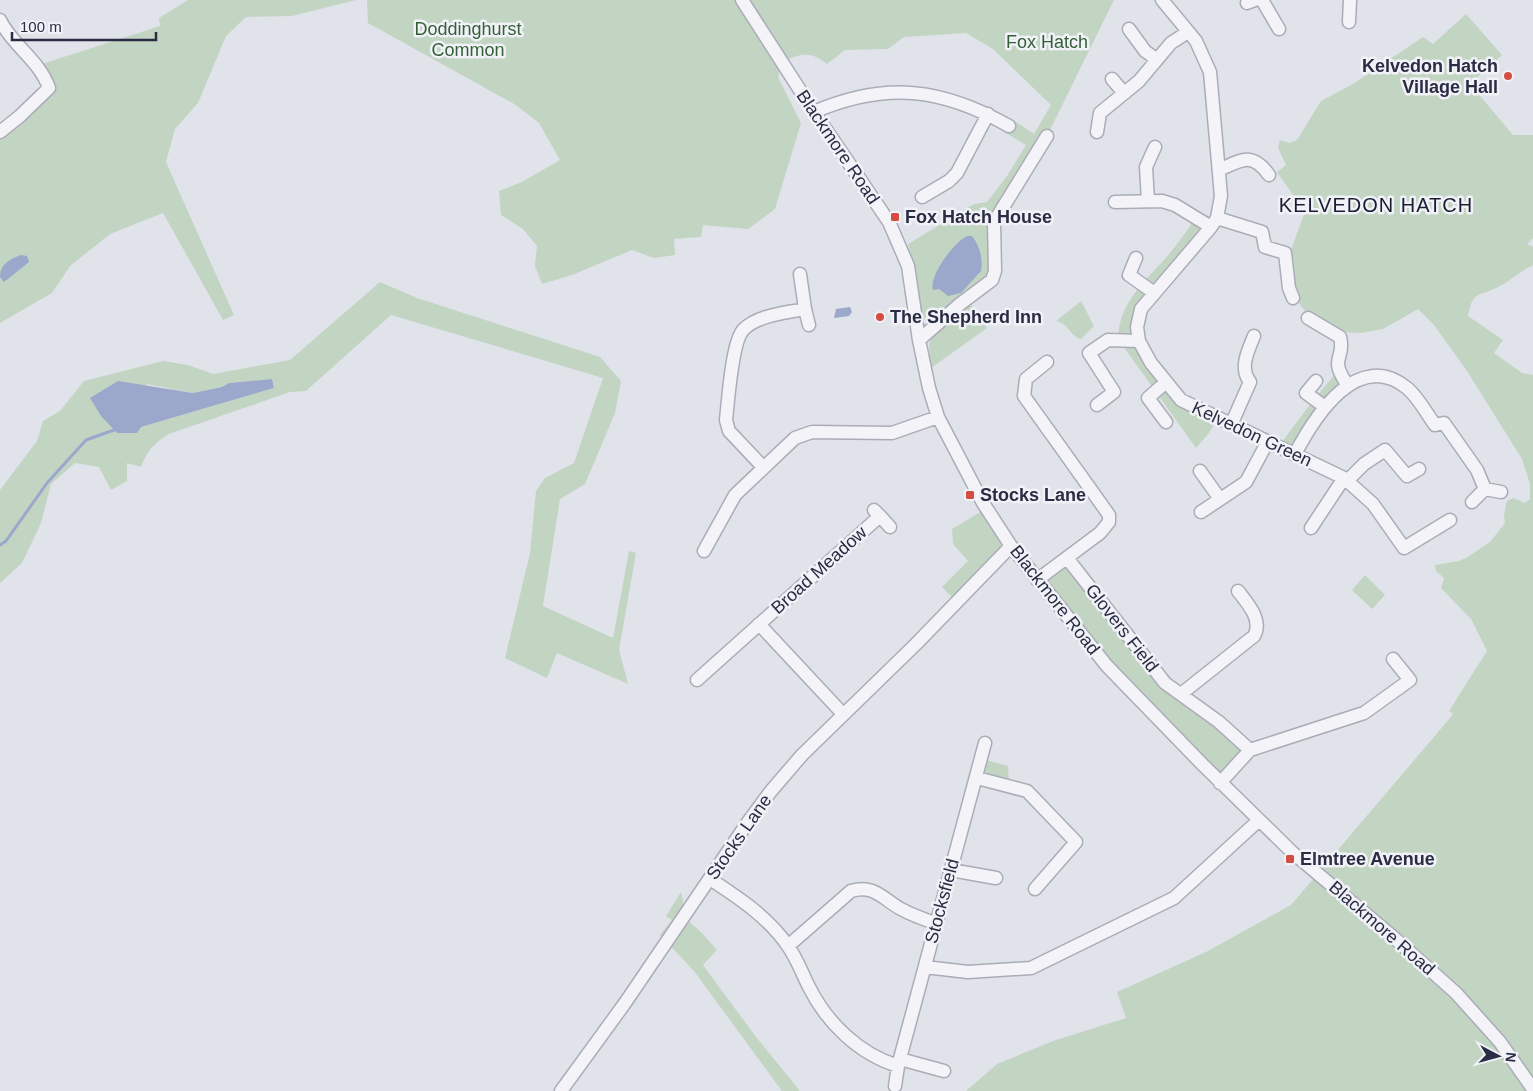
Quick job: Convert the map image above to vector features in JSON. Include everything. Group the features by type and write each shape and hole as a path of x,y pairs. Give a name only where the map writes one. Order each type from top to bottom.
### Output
{"street":[{"name":"Blackmore Road","path":"742,0 814,112 889,222 908,266 919,340 929,388 938,416 983,503 1011,546 1107,666 1258,821 1456,994 1500,1042 1533,1088"},
{"path":"1097,405 1114,392 1089,354 1108,340 1139,341 1137,327 1141,309 1214,222 1221,196 1210,72 1198,44 1162,0"},
{"path":"1262,0 1279,29"},
{"path":"1349,22 1350,0"},
{"path":"0,20 5,30 42,75 49,88 0,132"},
{"path":"1129,29 1145,51 1156,59"},
{"path":"1097,132 1100,113 1139,81 1171,43 1188,32"},
{"path":"1112,79 1124,93"},
{"path":"814,112 836,102 865,95 911,92 958,101 988,114 1009,126"},
{"path":"922,197 949,181 957,173 988,114"},
{"path":"919,340 960,304 992,280 995,271 994,222 1047,136"},
{"path":"1148,200 1146,167 1155,147"},
{"path":"1219,170 1243,159 1253,160 1262,165 1269,175"},
{"path":"1115,202 1162,201 1214,222 1262,232 1265,247 1285,253 1289,288 1293,298"},
{"path":"1136,258 1130,275 1157,288"},
{"path":"800,274 805,309 810,324"},
{"path":"762,467 728,431 726,420 735,350 742,330 755,322 805,309"},
{"path":"1308,318 1340,337 1340,347 1336,363 1338,372 1347,384"},
{"path":"1231,425 1250,382 1244,371 1247,354 1254,336"},
{"name":"Kelvedon Green","path":"1139,341 1165,383 1181,400 1346,480 1373,504 1404,548 1450,520"},
{"path":"1037,580 1105,528 1109,515 1024,396 1026,379 1047,362"},
{"path":"1295,454 1305,435 1325,407 1347,384 1360,379 1389,378 1408,389 1435,425 1444,423 1477,470 1484,490"},
{"path":"1316,380 1306,393 1325,407"},
{"name":"Kelvedon Green","path":"1165,383 1148,398 1166,422"},
{"path":"704,551 735,495 762,467 795,438 812,432 892,433 938,416"},
{"path":"1201,512 1246,482 1268,442"},
{"path":"1311,528 1346,480 1364,464 1385,450 1407,476 1419,469"},
{"path":"1200,471 1220,499"},
{"path":"1484,490 1501,492"},
{"path":"1472,502 1484,490"},
{"name":"Broad Meadow","path":"697,680 877,513 890,527"},
{"name":"Stocks Lane","path":"562,1091 771,791 802,755 916,644 1011,546"},
{"name":"Glovers Field","path":"1067,558 1165,683 1218,722 1250,750"},
{"path":"1181,694 1254,636 1257,631 1258,624 1253,612 1238,591"},
{"name":"Broad Meadow","path":"758,624 843,714"},
{"path":"1220,783 1250,750 1364,713 1415,681 1393,659"},
{"name":"Stocksfield","path":"895,1086 899,1063 935,923 977,778 985,743"},
{"path":"977,778 1027,791 1076,842 1034,889"},
{"path":"925,967 968,972 1031,968 1174,898 1258,821"},
{"path":"951,870 996,878"},
{"path":"710,880 757,912 772,925 788,946 809,988 838,1029 868,1053 899,1063 944,1072"},
{"path":"788,946 852,891 859,889 878,892 899,908 935,923"}],"green space":[{"path":"188,0 356,0 292,16 246,17 226,36 198,103 175,129 166,162 234,315 223,320 163,213 110,234 70,266 52,293 0,323 0,132 49,88 36,66 160,26 159,18"},
{"path":"367,0 1114,0 1047,136 999,215 995,271 967,299 987,328 931,368 929,345 936,325 922,319 908,244 974,204 987,202 1007,176 1026,145 1006,133 1013,120 1034,134 1051,105 993,49 966,33 904,37 888,49 845,50 827,64 810,55 799,55 782,62 778,77 801,123 775,209 748,229 703,225 701,237 674,239 675,255 654,258 632,250 572,275 542,284 535,266 537,246 523,229 501,215 499,191 522,182 560,160 539,123 516,105 368,23"},
{"path":"1466,14 1502,55 1470,84 1513,135 1533,135 1533,238 1527,244 1533,247 1533,265 1500,286 1475,297 1468,316 1503,340 1494,353 1522,373 1533,375 1533,1091 966,1091 997,1064 1053,1041 1126,1018 1117,992 1206,952 1291,905 1450,718 1453,714 1449,711 1487,651 1471,619 1441,588 1444,578 1436,571 1435,565 1459,561 1490,542 1505,523 1504,515 1507,501 1513,498 1525,503 1530,499 1530,484 1522,459 1467,371 1434,325 1418,309 1383,329 1361,333 1340,332 1306,313 1296,298 1287,260 1305,212 1277,172 1286,165 1278,148 1280,140 1289,143 1297,140 1321,101 1353,84 1423,37 1433,44"},
{"path":"1196,218 1211,227 1150,296 1137,327 1165,383 1217,419 1209,433 1196,448 1118,339 1122,316 1133,296 1172,251"},
{"path":"380,282 417,298 600,357 621,381 615,413 585,484 560,499 543,606 613,638 629,551 636,553 619,650 628,684 557,653 547,678 505,658 530,553 536,491 545,478 574,463 603,378 391,315 306,391 290,392 169,434 152,447 141,467 127,463 127,481 111,490 99,467 75,463 51,484 41,523 22,563 0,583 0,490 37,441 43,421 60,411 84,381 163,361 188,365 213,374 290,360","holes":["272,379 274,388 141,427 147,384 193,393 222,387 229,383"]},
{"path":"1081,301 1094,326 1081,339 1063,324 1056,321"},
{"path":"1338,371 1347,384 1295,454 1279,446 1314,399"},
{"path":"987,508 1011,546 957,602 942,587 968,561 953,544 952,529"},
{"path":"1067,558 1151,665 1250,750 1220,783 1037,580"},
{"path":"1365,575 1385,595 1372,609 1352,590"},
{"path":"982,759 1008,766 1009,785 977,778"},
{"path":"681,892 687,920 717,950 703,965 756,1037 800,1091 782,1091 694,971 660,935 672,920 666,916"}],"water":[{"path":"968,236 972,236 979,248 981,271 961,293 948,296 939,289 933,290 938,268 956,244"},
{"path":"21,255 27,256 29,262 4,282 0,277 0,272 4,265"},
{"path":"850,307 852,312 849,316 834,318 836,309"},
{"path":"272,379 274,388 141,427 137,433 117,433 101,416 90,398 118,381 193,393 222,387 229,383"}],"waterway":[{"path":"0,545 6,541 47,483 86,440 114,430"}],"place":[{"name":"Kelvedon Hatch Village Hall","path":"1508,76"},
{"name":"Fox Hatch House","path":"895,217"},
{"name":"The Shepherd Inn","path":"880,317"},
{"name":"Stocks Lane","path":"970,495"},
{"name":"Elmtree Avenue","path":"1290,859"}],"district":[{"name":"KELVEDON HATCH","path":"1376,205"}],"park label":[{"name":"Doddinghurst Common","path":"468,39"},
{"name":"Fox Hatch","path":"1047,42"}]}
